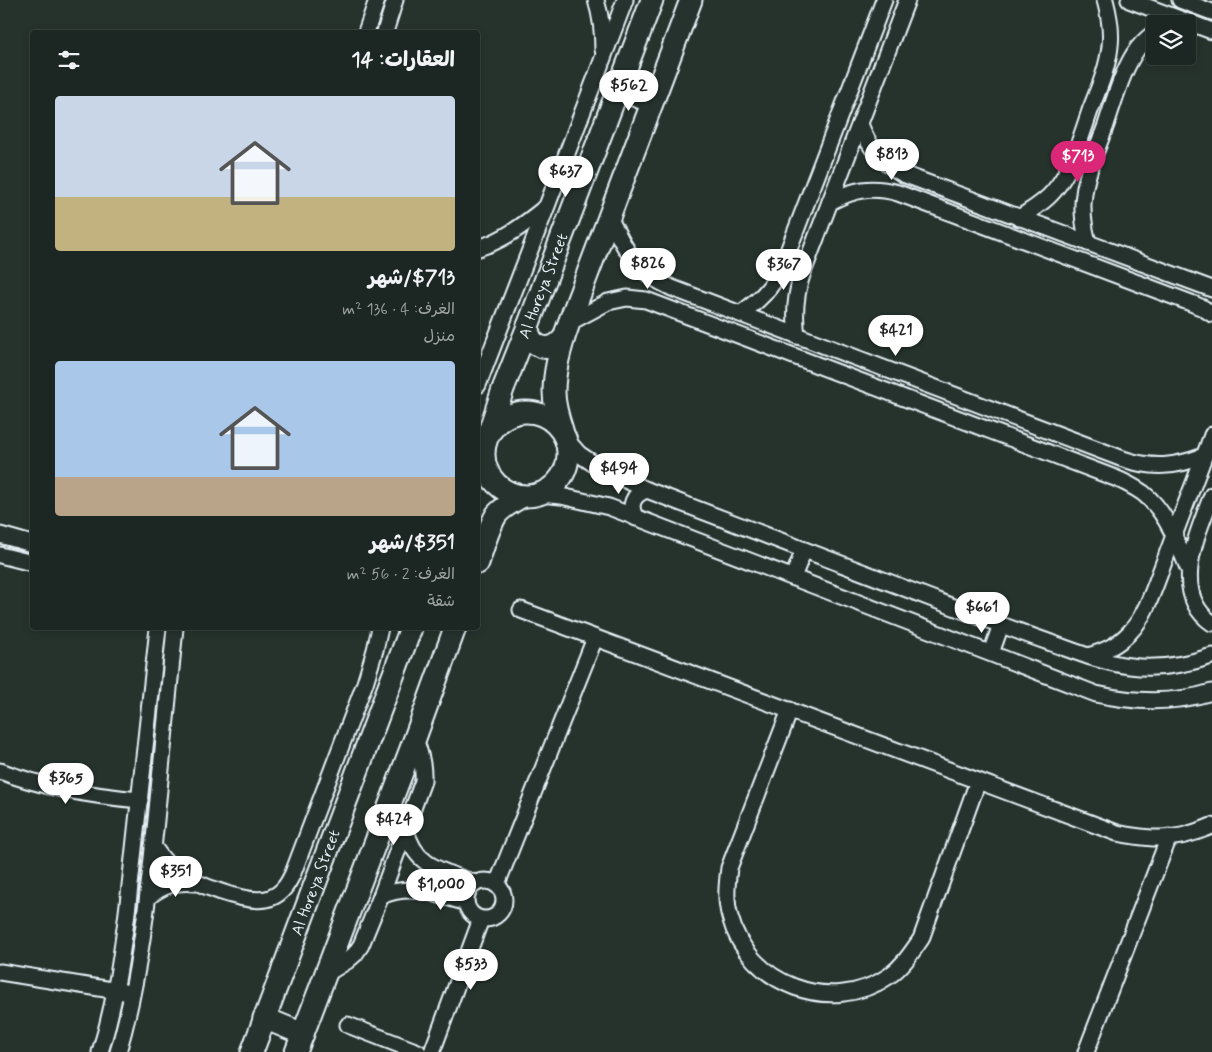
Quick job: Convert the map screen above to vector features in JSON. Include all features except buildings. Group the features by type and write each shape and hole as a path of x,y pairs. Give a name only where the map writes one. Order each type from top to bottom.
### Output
{"street":[{"path":"367,30 377,0"},
{"path":"386,30 395,0"},
{"path":"596,0 603,36 604,56"},
{"path":"480,378 625,0"},
{"name":"Al Horeya Street","path":"484,447 503,389 652,0"},
{"path":"480,551 497,514 509,504 548,490 555,485 565,471 569,455 568,446 557,411 554,392 558,362 566,331 691,0"},
{"path":"740,314 754,305 765,294 782,267 884,0"},
{"path":"797,336 795,305 797,290 907,0"},
{"path":"1019,218 1037,207 1053,192 1065,175 1073,156 1108,63 1110,26 1105,0"},
{"path":"1129,0 1160,15"},
{"path":"1180,0 1212,12"},
{"path":"875,23 895,30"},
{"path":"1196,28 1212,32"},
{"path":"1088,243 1084,227 1083,210 1084,194 1092,163 1126,69 1135,52 1146,39"},
{"path":"1108,63 1113,59 1119,60 1124,63 1126,69"},
{"path":"618,89 652,102"},
{"path":"860,124 868,143 891,168 915,179 1212,289"},
{"path":"1073,156 1077,166 1082,168 1088,167 1092,163"},
{"path":"910,197 906,192 906,186 915,179"},
{"path":"830,202 842,195 870,189 884,190 910,197 1191,303 1212,314"},
{"path":"480,247 507,236 547,206"},
{"path":"609,217 625,250 634,262 658,282 672,288 1123,460 1153,466 1171,466 1204,456"},
{"path":"782,267 788,276 795,278 802,275"},
{"path":"1191,303 1196,303 1202,296 1202,291 1197,284"},
{"path":"664,307 662,297 665,291 672,288"},
{"path":"528,326 528,332 535,343 540,347 553,347 559,344 566,331 608,302 627,298 646,300 1128,484 1143,493 1166,520 1189,570"},
{"path":"861,382 867,362"},
{"path":"1212,656 1173,666 1152,668 1130,666 1088,656 1001,625 647,490 600,468 578,454 564,434 549,418 542,414 525,411 508,415 494,425 484,447 485,466 493,480 515,495 561,496 609,507 1096,694 1137,701 1158,702 1179,700 1212,692"},
{"path":"1088,656 1105,650 1119,642 1141,618 1212,435"},
{"path":"1128,484 1138,476 1136,463"},
{"path":"636,518 632,509 632,503 637,494 647,490"},
{"path":"1212,495 1195,542 1189,570 1189,585 1192,598 1198,610 1212,623"},
{"path":"0,535 30,543"},
{"path":"793,578 804,550"},
{"path":"0,555 30,562"},
{"path":"521,610 1117,833 1143,838 1169,838 1189,834 1212,826"},
{"path":"990,653 1001,625"},
{"path":"100,1052 115,990 128,912 158,630"},
{"path":"118,1052 133,993 148,897 174,630"},
{"path":"154,846 162,858 186,877 237,897 261,900 272,898 281,892 288,884 368,675 380,630"},
{"name":"Al Horeya Street","path":"252,1052 410,630"},
{"path":"264,1018 300,1043 416,738 454,630"},
{"path":"497,884 595,638"},
{"path":"790,710 729,868 726,892 730,917 739,940 753,960 772,977 797,989 818,994 843,994 867,987 889,976 908,959 921,939 978,781"},
{"path":"326,974 347,961 361,946 381,896 423,781 424,771 416,738"},
{"path":"0,771 44,785 75,792 140,800"},
{"path":"406,829 415,852 428,864 475,883"},
{"path":"1086,1052 1169,838"},
{"path":"418,890 428,864"},
{"path":"486,880 497,884 504,894 504,905 498,915 487,919 475,917 466,903 467,891 475,883 486,880"},
{"path":"148,897 159,889 172,884 199,883"},
{"path":"381,896 395,891 418,890 466,903"},
{"path":"432,1052 481,919"},
{"path":"0,972 133,993"},
{"path":"348,1026 418,1052"}]}
